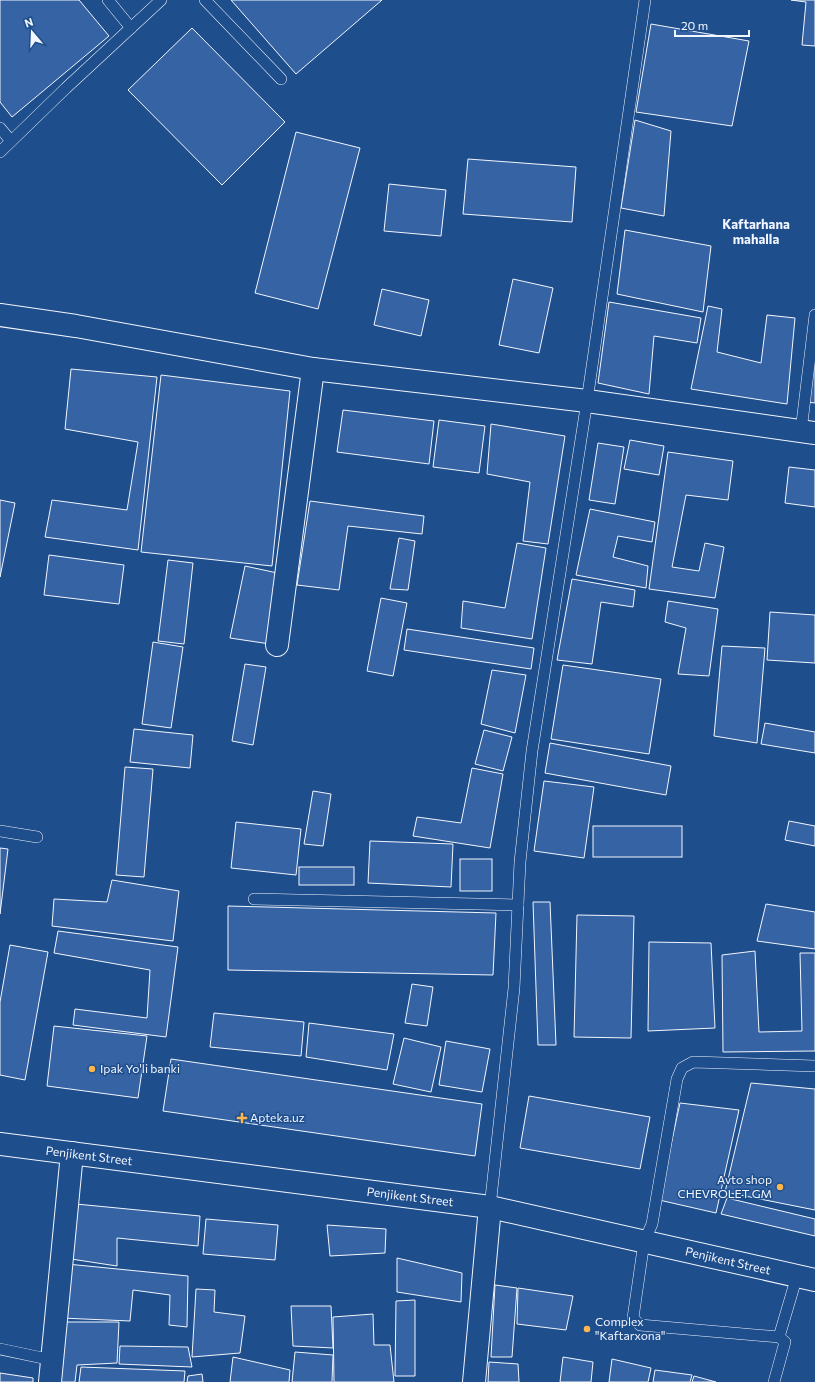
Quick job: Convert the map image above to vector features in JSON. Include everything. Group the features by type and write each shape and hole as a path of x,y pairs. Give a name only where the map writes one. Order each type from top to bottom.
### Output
{"street":[{"path":"0,315 76,326 313,369 587,401 808,432"},
{"path":"277,645 313,369"},
{"name":"Penjikent Street","path":"0,1146 72,1153 490,1207 806,1278"},
{"path":"50,1382 72,1153"},
{"path":"474,1382 490,1207"}],"lane":[{"path":"108,0 131,28"},
{"path":"0,152 161,0"},
{"path":"205,0 281,79"},
{"path":"490,1207 514,988 520,862 532,751 587,401 645,0"},
{"path":"0,128 11,141"},
{"path":"808,432 815,315"},
{"path":"0,831 37,837"},
{"path":"254,899 518,905"},
{"path":"774,1382 785,1342 779,1337 640,1325 634,1318 644,1242 652,1224 676,1079 682,1068 693,1062 815,1066"},
{"path":"779,1337 806,1278"},
{"path":"0,1349 52,1360"}],"building":[{"path":"0,0 79,0 109,36 12,117 0,102"},
{"path":"231,0 382,0 296,74"},
{"path":"791,0 815,0 815,46 802,45 806,2"},
{"path":"651,24 749,41 732,126 636,112"},
{"path":"192,28 285,122 222,185 128,90"},
{"path":"635,120 671,131 664,216 621,208"},
{"path":"296,132 360,148 318,309 255,293"},
{"path":"468,159 576,167 572,222 463,214"},
{"path":"389,184 446,190 441,236 384,231"},
{"path":"625,230 711,246 703,312 617,294"},
{"path":"513,279 553,288 539,353 499,345"},
{"path":"382,289 429,300 421,336 374,325"},
{"path":"609,302 701,318 697,343 654,336 649,394 598,383"},
{"path":"708,306 722,309 717,352 761,363 767,315 795,318 787,404 691,389"},
{"path":"815,349 815,403 807,402"},
{"path":"71,369 157,377 138,550 45,537 52,500 127,510 138,442 65,429"},
{"path":"161,375 290,391 272,566 141,552"},
{"path":"343,410 434,421 429,464 337,452"},
{"path":"439,420 485,426 479,473 433,467"},
{"path":"491,424 565,436 548,544 523,541 530,482 487,474"},
{"path":"630,440 664,446 659,475 624,469"},
{"path":"598,443 624,447 615,504 589,500"},
{"path":"668,452 733,461 728,500 686,495 672,567 699,571 705,543 724,547 715,598 649,589"},
{"path":"789,467 815,470 815,507 785,503"},
{"path":"0,500 15,503 0,577"},
{"path":"310,501 424,516 422,534 348,526 339,590 297,585"},
{"path":"590,509 655,522 652,542 618,536 613,557 648,566 646,588 576,575"},
{"path":"399,538 415,541 408,590 390,589"},
{"path":"517,543 546,548 532,639 461,628 463,601 505,608"},
{"path":"49,555 124,565 119,604 44,595"},
{"path":"168,560 193,563 184,644 158,641"},
{"path":"245,566 282,574 270,644 230,638"},
{"path":"572,579 635,590 633,607 601,602 592,664 557,660"},
{"path":"381,598 407,603 393,676 367,671"},
{"path":"668,601 718,609 709,676 678,674 686,628 665,622"},
{"path":"770,612 815,615 815,663 767,660"},
{"path":"407,629 534,648 531,669 404,650"},
{"path":"153,642 183,647 171,728 142,724"},
{"path":"722,646 765,648 757,743 714,736"},
{"path":"245,664 266,667 253,745 232,741"},
{"path":"563,665 661,679 649,754 551,739"},
{"path":"492,670 526,675 515,733 481,724"},
{"path":"765,723 815,732 815,753 761,744"},
{"path":"134,729 193,735 190,768 130,762"},
{"path":"484,730 512,737 503,771 475,764"},
{"path":"550,743 671,766 666,795 545,773"},
{"path":"125,767 153,769 144,877 116,875"},
{"path":"472,768 503,774 490,848 413,836 417,817 461,823"},
{"path":"544,781 594,787 584,858 534,851"},
{"path":"313,791 331,794 323,846 304,844"},
{"path":"789,821 815,826 815,846 785,840"},
{"path":"236,822 301,829 296,875 231,868"},
{"path":"593,826 682,826 682,857 593,857"},
{"path":"370,841 453,844 451,887 368,883"},
{"path":"0,848 8,849 0,914"},
{"path":"460,859 492,859 492,891 460,891"},
{"path":"299,867 354,867 354,885 299,885"},
{"path":"112,880 179,891 173,941 52,926 54,899 107,902"},
{"path":"533,902 550,902 556,1045 538,1045"},
{"path":"766,904 815,912 815,949 757,941"},
{"path":"228,906 496,913 493,975 228,970"},
{"path":"577,915 634,916 631,1038 574,1037"},
{"path":"58,931 178,947 166,1037 73,1025 75,1009 147,1018 150,970 54,953"},
{"path":"649,942 711,943 715,1028 648,1031"},
{"path":"10,945 48,952 25,1080 0,1075 0,1002"},
{"path":"755,951 759,1032 802,1031 800,953 815,953 815,1051 723,1052 722,955"},
{"path":"412,984 433,987 427,1026 405,1023"},
{"path":"214,1013 304,1022 301,1056 210,1047"},
{"path":"309,1023 394,1034 387,1070 306,1057"},
{"path":"54,1026 147,1036 138,1098 47,1086"},
{"path":"404,1038 441,1047 431,1092 393,1084"},
{"path":"446,1041 490,1049 482,1092 439,1085"},
{"path":"171,1059 482,1104 475,1156 163,1111"},
{"path":"751,1083 815,1089 815,1210 725,1192"},
{"path":"529,1096 650,1117 640,1169 520,1148"},
{"path":"680,1103 739,1110 716,1213 659,1200"},
{"path":"727,1198 815,1219 815,1236 721,1214"},
{"path":"76,1204 200,1216 198,1246 117,1238 117,1266 71,1259"},
{"path":"206,1219 278,1225 275,1260 203,1254"},
{"path":"327,1225 386,1229 385,1253 330,1256"},
{"path":"397,1258 462,1273 461,1302 397,1292"},
{"path":"67,1264 188,1276 187,1327 169,1325 170,1295 133,1290 130,1321 61,1318"},
{"path":"495,1285 517,1288 512,1357 491,1357"},
{"path":"518,1288 573,1296 566,1330 517,1324"},
{"path":"196,1289 215,1290 214,1312 245,1316 240,1353 192,1357"},
{"path":"415,1300 415,1376 395,1376 396,1301"},
{"path":"291,1306 331,1306 333,1348 293,1346"},
{"path":"373,1314 374,1345 390,1345 394,1382 334,1382 333,1317"},
{"path":"62,1322 119,1322 117,1363 77,1365 75,1382 61,1382"},
{"path":"120,1346 188,1347 192,1367 119,1364"},
{"path":"295,1352 333,1355 332,1382 292,1382"},
{"path":"233,1357 290,1370 289,1382 230,1382"},
{"path":"563,1357 593,1362 591,1382 560,1382"},
{"path":"612,1359 651,1368 648,1382 609,1382"},
{"path":"489,1362 518,1364 519,1382 488,1382"},
{"path":"81,1367 185,1371 184,1382 79,1382"},
{"path":"655,1370 692,1375 690,1382 653,1382"},
{"path":"0,1373 33,1378 33,1382 0,1382"},
{"path":"202,1374 203,1382 187,1382 188,1376"},
{"path":"694,1376 716,1382 692,1382"}],"place":[{"name":"Ipak Yo'li banki","path":"92,1069"},
{"name":"Apteka.uz","path":"242,1118"},
{"name":"Avto shop CHEVROLET GM","path":"780,1187"},
{"name":"Complex \"Kaftarxona\"","path":"587,1329"}],"district":[{"name":"Kaftarhana mahalla","path":"756,232"}]}
